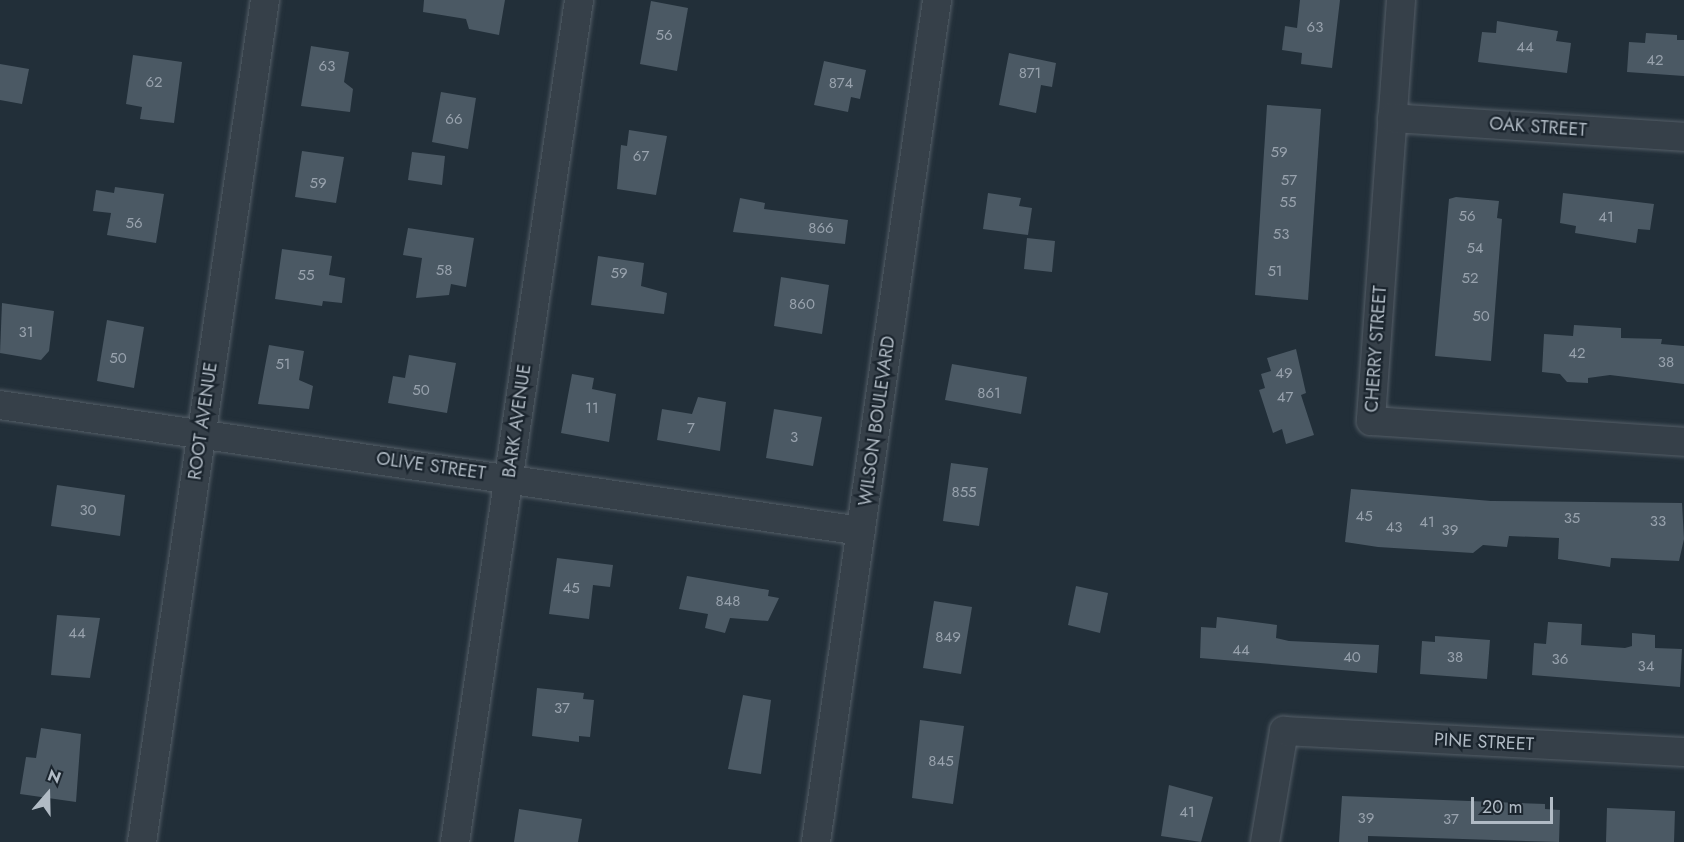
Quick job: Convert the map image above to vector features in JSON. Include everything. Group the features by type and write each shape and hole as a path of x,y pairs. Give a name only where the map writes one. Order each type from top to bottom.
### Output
{"street":[{"name":"ROOT AVENUE","path":"142,842 265,0"},
{"name":"BARK AVENUE","path":"455,842 579,0"},
{"name":"WILSON BOULEVARD","path":"816,842 937,0"},
{"name":"CHERRY STREET","path":"1401,0 1371,421 1684,442"},
{"name":"OAK STREET","path":"1392,118 1684,137"},
{"name":"OLIVE STREET","path":"0,405 509,477 861,531"},
{"name":"PINE STREET","path":"1265,842 1284,731 1684,752"}],"building":[{"path":"424,0 505,0 499,35 469,29 466,19 423,12"},
{"path":"1300,0 1340,0 1332,68 1301,64 1302,53 1282,50 1285,26 1297,28"},
{"path":"651,1 688,8 677,71 640,64"},
{"path":"1497,21 1558,31 1556,41 1571,43 1567,73 1478,62 1482,32 1496,33"},
{"path":"1646,33 1677,35 1677,40 1684,40 1684,76 1627,72 1629,42 1645,43"},
{"path":"311,46 349,52 344,82 353,89 350,112 301,106"},
{"path":"1009,53 1056,63 1052,87 1041,85 1036,113 999,105"},
{"path":"133,55 182,62 174,123 140,119 142,107 126,104"},
{"path":"824,61 866,70 860,99 851,97 848,112 814,105"},
{"path":"0,64 29,69 22,104 0,100"},
{"path":"441,92 476,98 468,149 432,142"},
{"path":"1267,105 1321,109 1308,300 1255,295"},
{"path":"629,130 667,136 656,195 617,189 621,145 627,146"},
{"path":"302,151 344,157 336,203 295,197"},
{"path":"412,152 445,156 442,185 408,180"},
{"path":"115,187 164,194 156,243 107,235 111,213 93,211 96,190 114,193"},
{"path":"988,193 1021,198 1019,206 1032,208 1028,235 983,229"},
{"path":"1563,193 1654,204 1650,230 1638,229 1636,243 1575,233 1576,226 1560,223"},
{"path":"1456,197 1499,201 1497,218 1502,219 1491,361 1435,356 1449,199"},
{"path":"740,198 765,203 764,209 848,220 845,244 733,232"},
{"path":"408,228 474,238 466,287 451,284 449,295 416,298 422,258 403,255"},
{"path":"1027,238 1055,241 1052,272 1024,269"},
{"path":"282,249 332,256 329,275 345,278 342,303 323,301 322,306 275,299"},
{"path":"598,256 644,263 641,286 667,293 664,314 591,305"},
{"path":"781,277 829,285 822,334 774,326"},
{"path":"2,303 54,311 49,351 41,360 0,353"},
{"path":"107,320 144,327 134,388 97,381"},
{"path":"1574,325 1621,328 1621,338 1662,339 1661,344 1684,346 1684,384 1610,375 1588,378 1588,383 1567,382 1560,374 1542,372 1544,334 1573,336"},
{"path":"269,345 304,351 299,380 313,386 309,409 258,404"},
{"path":"1296,349 1306,393 1301,395 1314,435 1286,444 1282,429 1273,433 1259,390 1265,388 1261,374 1271,371 1267,358"},
{"path":"409,355 456,363 447,413 388,403 393,376 405,378"},
{"path":"952,364 1027,377 1021,414 945,400"},
{"path":"572,374 594,378 592,389 616,394 609,442 561,433"},
{"path":"698,397 726,402 720,451 657,440 662,409 692,414"},
{"path":"774,409 822,417 813,466 766,458"},
{"path":"951,463 988,468 979,526 943,521"},
{"path":"57,485 125,495 120,536 51,526"},
{"path":"1351,489 1491,501 1682,503 1684,539 1679,561 1611,558 1610,567 1558,559 1559,538 1509,536 1507,547 1483,545 1473,553 1378,547 1345,542"},
{"path":"557,558 613,565 610,587 593,585 589,619 549,614"},
{"path":"687,576 769,590 768,596 779,598 768,621 730,618 725,633 705,628 708,614 679,609"},
{"path":"1076,586 1108,593 1100,633 1068,625"},
{"path":"934,601 972,607 961,674 923,668"},
{"path":"57,615 100,618 90,678 51,675"},
{"path":"1217,617 1277,625 1276,638 1289,641 1379,645 1377,673 1200,658 1201,627 1216,628"},
{"path":"1548,622 1582,624 1581,645 1625,648 1632,646 1632,633 1655,635 1655,648 1682,649 1680,687 1532,675 1534,643 1546,644"},
{"path":"1435,636 1490,640 1487,679 1420,674 1422,641 1435,642"},
{"path":"537,688 584,693 583,699 594,700 590,737 579,736 579,742 532,736"},
{"path":"743,695 771,700 761,774 728,769"},
{"path":"920,720 964,726 953,804 912,798"},
{"path":"41,728 81,734 76,802 20,794 26,757 36,758"},
{"path":"1169,785 1213,797 1201,842 1161,836"},
{"path":"1342,796 1545,804 1545,809 1560,810 1559,842 1368,836 1368,842 1339,842"},
{"path":"1607,808 1675,811 1674,842 1606,842"},
{"path":"519,809 582,819 578,842 514,842"}]}
